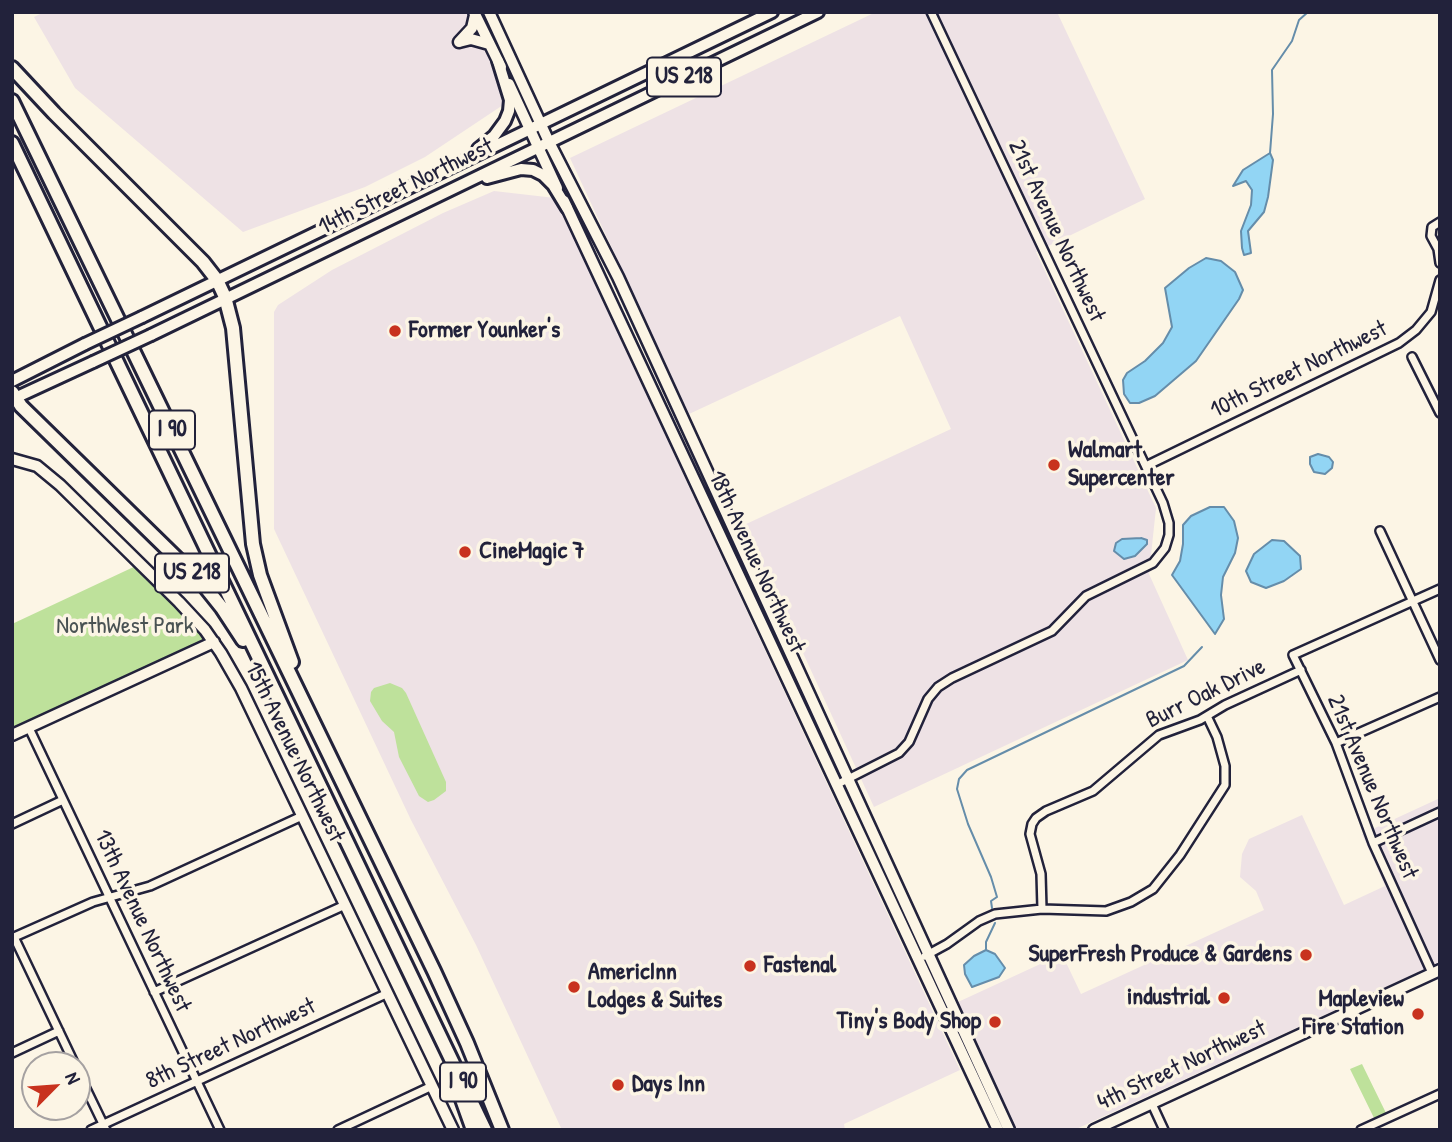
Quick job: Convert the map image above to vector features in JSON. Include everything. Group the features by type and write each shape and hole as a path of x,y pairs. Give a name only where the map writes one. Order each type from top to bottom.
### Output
{"highway":[{"path":"12,68 188,246 217,280 226,298"},
{"name":"I 90","path":"12,101 467,1042 502,1130"},
{"name":"I 90","path":"12,143 485,1130"},
{"name":"US 218","path":"226,298 233,328 251,530 258,568 332,760"},
{"name":"US 218","path":"13,396 214,597 244,642 312,769"},
{"path":"440,1034 473,1130"},
{"path":"467,1042 512,1130"}],"main road":[{"name":"14th Street Northwest","path":"12,381 772,12"},
{"name":"14th Street Northwest","path":"13,396 151,335 818,12"},
{"path":"430,176 478,148 494,136 505,121 510,100 498,61"},
{"path":"439,195 490,177 521,169 533,170 553,185 567,208"}],"street":[{"name":"18th Avenue Northwest","path":"489,12 541,124 618,277 929,954 998,1130"},
{"name":"21st Avenue Northwest","path":"931,12 1146,466"},
{"name":"18th Avenue Northwest","path":"475,20 498,61 918,959 1009,1130"},
{"path":"489,44 471,39 459,43 475,20 492,28 499,36"},
{"path":"1440,222 1432,227 1431,236 1438,249 1440,263"},
{"name":"10th Street Northwest","path":"1146,466 1399,343 1416,330 1431,312 1440,280"},
{"path":"1412,357 1440,413"},
{"name":"15th Avenue Northwest","path":"12,459 37,466 60,485 179,602 214,642 233,672 453,1130"},
{"path":"836,785 885,761 909,742 928,699 938,687 1052,631 1086,596 1159,558 1168,540 1169,523 1146,466"},
{"path":"1381,531 1440,660"},
{"path":"1413,601 1440,589"},
{"name":"21st Avenue Northwest","path":"1413,601 1293,655 1336,743 1373,843 1436,972"},
{"path":"12,735 214,642"},
{"name":"Burr Oak Drive","path":"1042,909 1041,874 1030,834 1036,818 1093,791 1159,734 1207,716 1301,670"},
{"path":"1336,743 1440,697"},
{"path":"918,959 988,917 1006,912 1042,909 1106,911 1142,896 1158,884 1225,785 1225,766 1217,737 1207,716"},
{"name":"13th Avenue Northwest","path":"29,728 220,1130"},
{"path":"12,824 63,800"},
{"path":"1373,843 1440,812"},
{"path":"68,1051 13,937 109,897 150,886 302,816"},
{"path":"154,992 345,905"},
{"name":"4th Street Northwest","path":"1094,1130 1436,972"},
{"name":"8th Street Northwest","path":"91,1130 104,1127 196,1081 388,993"},
{"path":"12,1052 59,1031"},
{"path":"338,1130 432,1086"},
{"path":"1361,1130 1440,1094"},
{"path":"91,1099 104,1127"},
{"path":"1152,1104 1164,1130"}],"shaded area":[{"path":"44,12 468,12 493,66 503,105 425,157 365,187 243,232 75,88 34,17"},
{"path":"876,12 1057,12 1145,199 1036,252 1156,508 1149,574 1188,660 874,807 744,525 951,429 900,316 689,414 570,158"},
{"path":"494,191 555,198 960,1070 844,1124 845,1130 562,1130 476,945 411,820 274,529 274,312 278,305 332,270 443,213"},
{"path":"1440,798 1440,962 1074,1130 1016,1130 958,1002 1062,954 1081,994 1264,910 1256,891 1240,877 1242,854 1249,839 1302,815 1344,905 1385,886 1362,834"}],"green space":[{"name":"NorthWest Park","path":"140,564 214,642 12,733 12,624"},
{"path":"390,683 402,688 406,693 446,782 446,791 434,800 428,802 419,796 399,757 394,732 382,721 370,701 374,688"},
{"path":"1362,1064 1386,1113 1374,1118 1350,1069"}],"water":[{"path":"1270,153 1273,160 1268,197 1264,212 1248,231 1251,253 1244,255 1241,231 1251,205 1252,190 1246,181 1233,186 1243,170"},
{"path":"1206,258 1221,261 1235,272 1243,290 1239,299 1196,361 1155,396 1139,403 1130,403 1124,394 1123,380 1127,373 1145,361 1163,343 1172,327 1165,288"},
{"path":"1318,454 1329,457 1333,462 1332,468 1325,474 1314,472 1310,464 1310,457"},
{"path":"1210,507 1224,507 1234,521 1238,538 1235,553 1223,577 1221,595 1224,619 1215,634 1172,575 1180,561 1183,525 1191,516"},
{"path":"1122,539 1147,540 1147,544 1135,556 1124,559 1114,551 1116,543"},
{"path":"1272,540 1284,541 1300,556 1301,569 1284,581 1266,588 1251,582 1246,571 1254,554"},
{"path":"986,950 995,954 1005,968 999,977 972,987 965,974 964,965"}],"waterway":[{"path":"1270,153 1272,70 1292,41 1299,20 1308,12"},
{"path":"992,908 991,901 997,897 968,824 957,789 959,779 967,770 1184,666 1202,647"},
{"path":"986,950 986,942 995,923"}],"place":[{"name":"Former Younker's","path":"395,331"},
{"name":"Walmart Supercenter","path":"1054,465"},
{"name":"CineMagic 7","path":"465,552"},
{"name":"SuperFresh Produce & Gardens","path":"1306,955"},
{"name":"Fastenal","path":"750,966"},
{"name":"AmericInn Lodges & Suites","path":"574,987"},
{"name":"industrial","path":"1224,998"},
{"name":"Mapleview Fire Station","path":"1418,1014"},
{"name":"Tiny's Body Shop","path":"995,1022"},
{"name":"Days Inn","path":"618,1085"}]}
